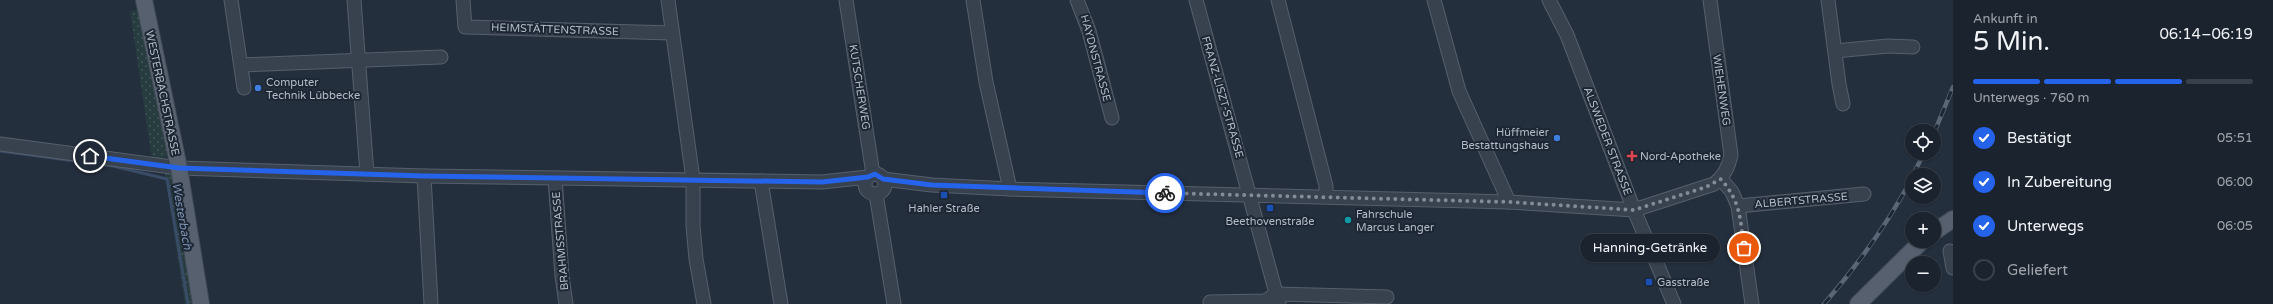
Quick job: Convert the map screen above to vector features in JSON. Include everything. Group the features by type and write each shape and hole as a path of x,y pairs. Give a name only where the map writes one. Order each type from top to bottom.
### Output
{"main road":[{"name":"WESTERBACHSTRASSE","path":"144,0 179,168 201,304"},
{"path":"1941,227 1953,219"},
{"path":"1858,304 1915,248"}],"street":[{"path":"231,0 244,88"},
{"path":"354,0 367,174"},
{"name":"HEIMSTÄTTENSTRASSE","path":"463,0 465,27 672,33"},
{"path":"668,0 693,179 695,246 704,304"},
{"name":"KUTSCHERWEG","path":"846,0 894,304"},
{"path":"973,0 986,82 1010,189"},
{"name":"HAYDNSTRASSE","path":"1077,0 1089,31 1112,118"},
{"name":"FRANZ-LISZT-STRASSE","path":"1196,0 1277,299"},
{"path":"1278,0 1326,186 1326,196"},
{"path":"1434,0 1459,91 1509,202"},
{"name":"ALSWEDER STRASSE","path":"1549,0 1576,58 1634,210 1674,304"},
{"name":"WIEHENWEG","path":"1710,0 1731,155 1728,168 1721,179"},
{"path":"1828,0 1843,104"},
{"path":"1835,51 1888,46 1913,46"},
{"path":"241,64 441,57"},
{"path":"0,144 179,168 424,176 875,183 1010,189 1326,196 1509,202 1634,210 1706,187 1721,179 1732,192 1738,206 1752,304"},
{"path":"424,176 431,304"},
{"name":"BRAHMSSTRASSE","path":"555,178 562,276 566,304"},
{"path":"761,181 781,304"},
{"name":"ALBERTSTRASSE","path":"1738,206 1864,194"},
{"path":"1950,251 1953,268"},
{"path":"1210,302 1387,297"}],"green space":[{"path":"140,10 170,154 162,159 152,159 130,11"},
{"path":"165,174 173,174 194,304 185,304"}],"waterway":[{"name":"Westerbach","path":"0,151 113,166 167,179 188,304"}],"railway":[{"path":"1938,124 1953,87"},
{"path":"1916,168 1920,160"},
{"path":"1824,304 1871,244 1905,191"}],"way so far":[{"path":"1165,193 1326,196 1509,202 1634,210 1706,187 1721,179 1732,192 1738,206 1744,248"}],"place":[{"name":"Computer Technik Lübbecke","path":"258,88"},
{"name":"Hüffmeier Bestattungshaus","path":"1557,138"},
{"name":"Nord-Apotheke","path":"1632,156"},
{"name":"Hahler Straße","path":"944,195"},
{"name":"Beethovenstraße","path":"1270,208"},
{"name":"Fahrschule Marcus Langer","path":"1348,220"},
{"name":"Hanning-Getränke","path":"1744,248"},
{"name":"Gasstraße","path":"1649,282"}],"route":[{"path":"90,156 179,168 424,176 822,182 868,177 875,174 883,179 914,181 932,185 1010,189 1165,193"}]}
